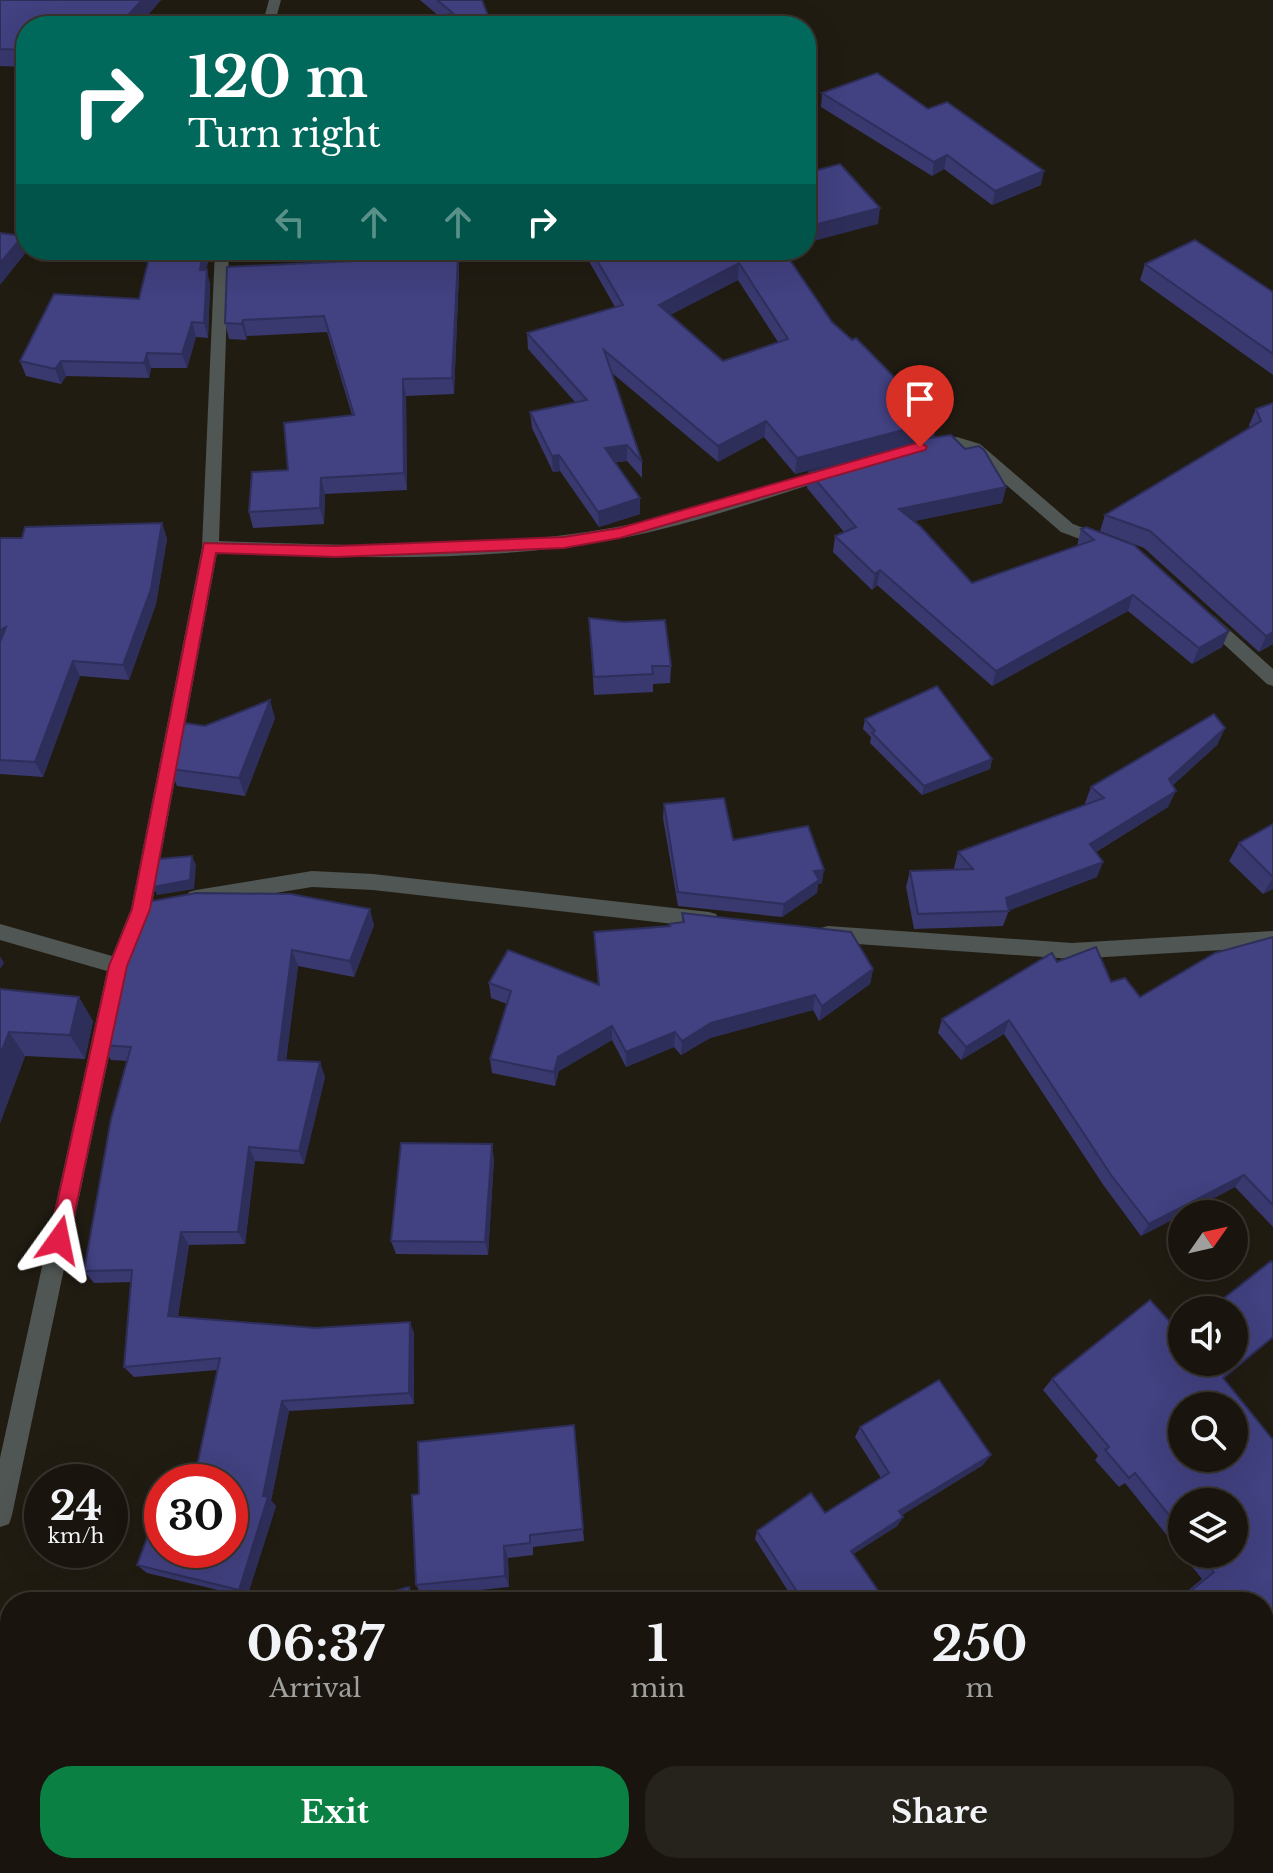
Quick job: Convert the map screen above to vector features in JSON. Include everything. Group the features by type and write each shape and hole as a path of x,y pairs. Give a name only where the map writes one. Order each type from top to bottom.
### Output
{"street":[{"path":"0,1515 118,966 156,906 210,547 222,260"},
{"path":"920,447 957,442 974,448 1067,528 1123,549"},
{"path":"210,547 336,552 564,542 620,533 845,468"},
{"path":"1192,605 1273,679"},
{"path":"156,906 312,879 373,882 728,922"},
{"path":"804,931 1072,951 1273,939"},
{"path":"0,932 118,966"}],"building":[{"path":"0,0 142,0 127,16 16,16 16,50 0,49"},
{"path":"437,0 482,0 488,16 442,16 453,13"},
{"path":"877,73 928,109 947,102 1044,171 995,191 947,155 934,162 822,93"},
{"path":"840,164 880,208 816,224 816,170"},
{"path":"0,233 16,235 16,244 0,263"},
{"path":"1195,240 1273,292 1273,354 1145,264"},
{"path":"149,260 202,260 200,270 207,270 204,323 192,322 182,354 147,353 144,363 61,361 55,369 20,361 54,294 139,299"},
{"path":"374,260 458,260 452,378 403,379 404,473 321,478 320,508 249,512 252,472 288,470 284,423 354,415 324,316 225,323 227,267"},
{"path":"597,260 790,260 832,322 852,340 856,338 937,421 797,458 766,421 718,446 604,350 642,462 627,445 605,448 640,498 598,512 559,455 552,456 530,412 587,400 527,333 623,305","holes":["739,263 788,339 723,361 659,305"]},
{"path":"1273,403 1273,632 1266,636 1150,531 1105,515 1261,421 1256,409"},
{"path":"951,435 965,449 979,446 984,450 1006,487 899,509 920,526 972,583 1094,540 1081,529 1086,527 1134,545 1229,631 1199,648 1133,595 996,671 880,570 875,574 835,536 856,527 809,472 924,439"},
{"path":"162,523 151,589 123,665 73,661 35,762 0,760 0,642 6,627 0,630 0,538 22,538 25,527"},
{"path":"589,618 624,622 665,620 671,666 652,666 653,674 594,677"},
{"path":"937,686 992,759 924,786 872,733 875,731 865,719"},
{"path":"270,700 239,778 170,769 185,723 205,726"},
{"path":"1214,714 1225,728 1169,779 1176,791 1090,844 1103,862 1006,898 1009,911 918,914 910,871 973,869 958,852 1104,798 1091,787"},
{"path":"724,798 733,840 808,826 824,870 814,871 819,880 784,904 678,892 664,804"},
{"path":"1273,824 1273,877 1239,843"},
{"path":"192,856 190,880 153,887 158,859"},
{"path":"196,893 291,894 370,909 350,961 292,950 278,1060 320,1062 299,1151 249,1147 238,1232 181,1232 168,1316 315,1328 410,1322 409,1393 282,1401 263,1496 268,1497 248,1561 248,1464 197,1464 220,1358 124,1367 132,1270 84,1271 111,1119 131,1047 102,1045 123,951 138,912 146,913 147,902"},
{"path":"682,913 851,932 873,969 822,1006 815,995 711,1023 682,1041 675,1032 626,1052 612,1026 558,1057 554,1072 490,1059 511,991 489,983 508,950 599,985 594,932 670,926 684,922"},
{"path":"1273,937 1273,1205 1244,1175 1196,1200 1168,1200 1168,1214 1149,1224 1111,1175 1009,1020 966,1047 942,1019 1052,953 1057,962 1096,947 1111,982 1125,978 1140,997 1215,953"},
{"path":"0,989 79,997 70,1035 9,1032 0,1055"},
{"path":"401,1143 492,1144 485,1242 391,1241"},
{"path":"1271,1261 1273,1263 1273,1337 1248,1358 1248,1296 1227,1296"},
{"path":"1150,1300 1168,1320 1168,1376 1225,1376 1223,1378 1234,1392 1168,1392 1168,1472 1248,1472 1248,1409 1273,1440 1273,1592 1189,1592 1214,1572 1211,1568 1248,1568 1248,1488 1168,1488 1168,1514 1135,1473 1129,1478 1105,1450 1109,1447 1052,1379"},
{"path":"939,1380 991,1455 899,1511 903,1517 851,1551 879,1592 797,1592 757,1531 811,1493 825,1513 889,1473 860,1427"},
{"path":"574,1425 583,1529 530,1535 530,1543 504,1546 505,1576 416,1585 412,1495 419,1494 418,1442"},
{"path":"144,1546 144,1567 137,1565"},
{"path":"149,1568 246,1568 239,1590"},
{"path":"409,1587 410,1592 392,1592"}],"route":[{"path":"59,1240 118,966 141,909 210,547 336,552 460,549 564,542 620,533 920,447"}]}
